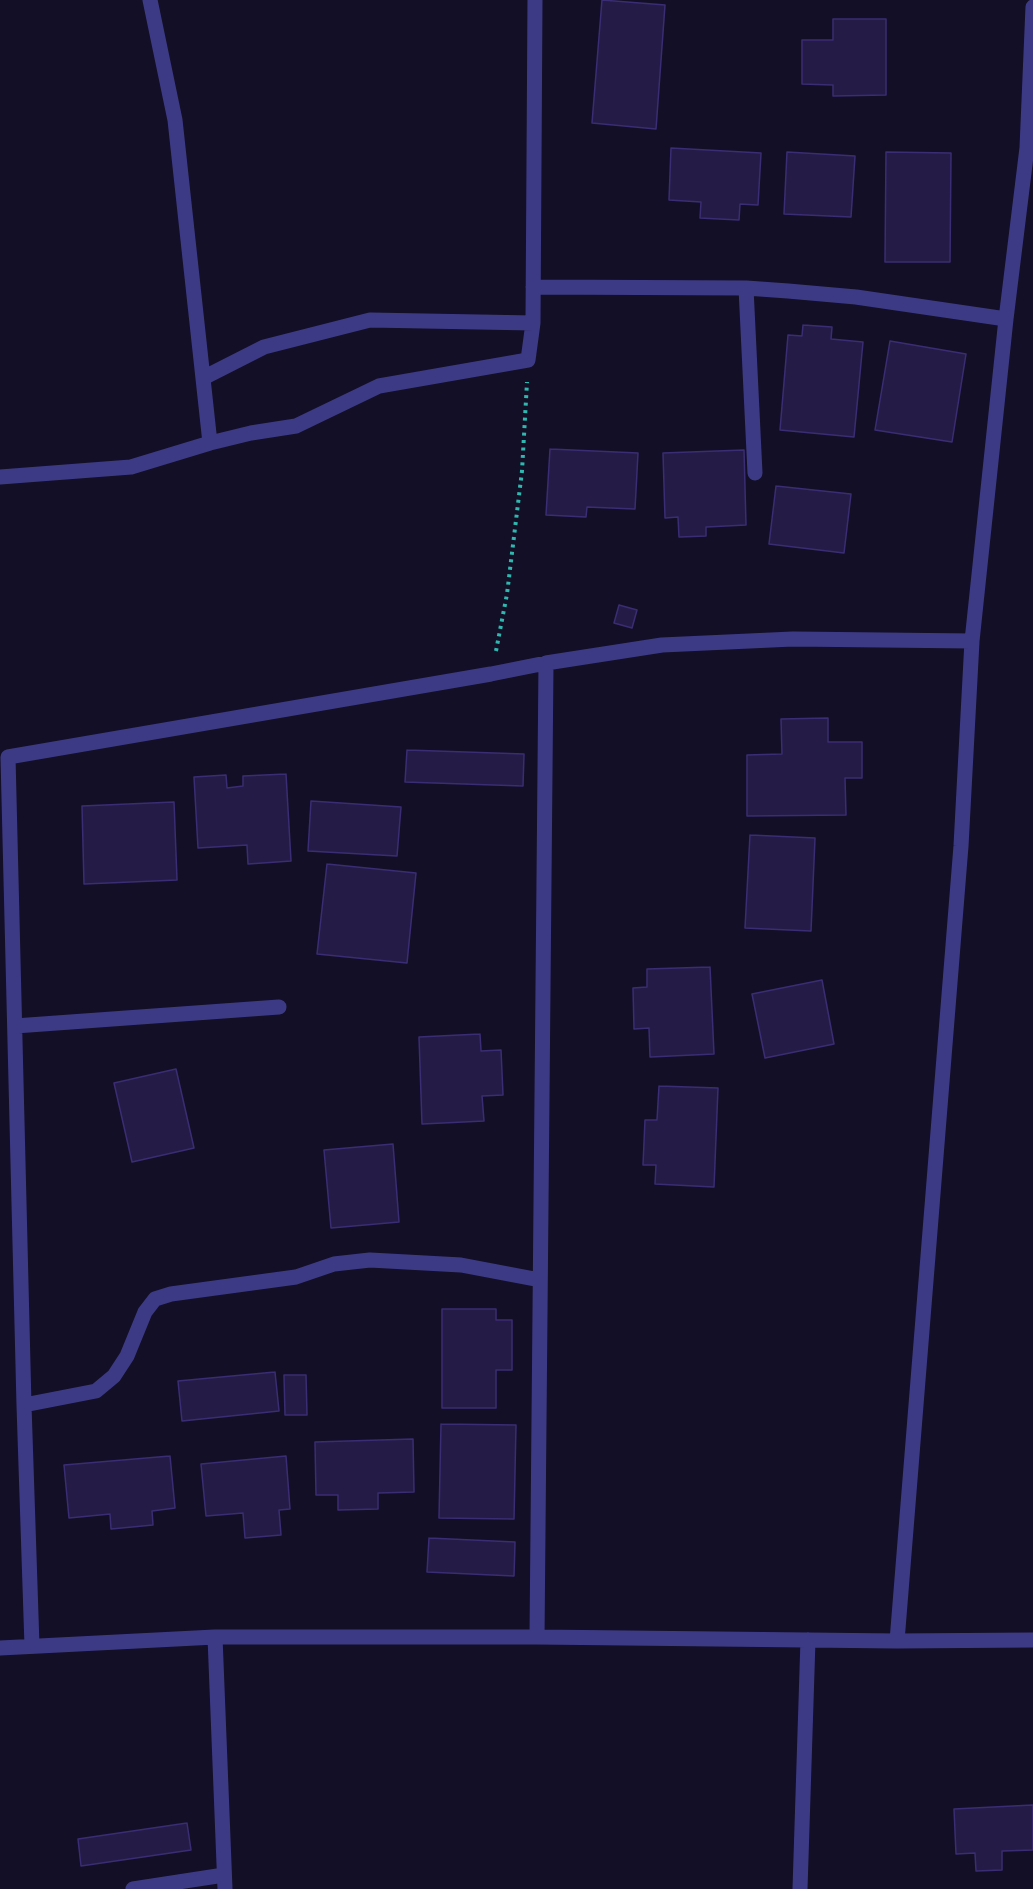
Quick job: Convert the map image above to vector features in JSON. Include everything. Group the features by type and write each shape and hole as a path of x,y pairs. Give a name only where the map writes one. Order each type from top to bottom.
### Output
{"street":[{"path":"150,0 175,120 210,443"},
{"path":"0,477 131,467 210,443 251,433 296,426 379,386 528,360 533,287 535,0"},
{"path":"897,1641 961,846 972,641 1006,319 1030,148 1033,7"},
{"path":"533,287 746,288 856,297 1006,319"},
{"path":"746,288 755,473"},
{"path":"203,378 264,347 370,320 532,323"},
{"path":"32,1646 15,1026 4,757 662,645 793,639 972,641"},
{"path":"537,1637 546,663"},
{"path":"15,1026 279,1007"},
{"path":"24,1406 96,1391 114,1376 127,1356 145,1312 155,1299 171,1294 296,1277 334,1264 370,1260 460,1265 540,1280"},
{"path":"0,1648 215,1637 1033,1640"},
{"path":"133,1889 224,1882 215,1637"},
{"path":"800,1889 808,1640"}],"path":[{"path":"491,674 507,594 522,471 528,360"}],"building":[{"path":"602,0 665,5 656,129 592,123"},
{"path":"833,19 886,19 886,95 833,96 833,85 802,84 802,40 833,40"},
{"path":"671,148 761,153 758,205 740,204 739,220 700,218 701,202 669,200"},
{"path":"787,152 855,156 851,217 784,214"},
{"path":"886,152 951,153 950,262 885,262"},
{"path":"803,325 832,327 831,339 863,342 854,437 780,430 788,335 802,336"},
{"path":"890,341 966,354 952,442 875,430"},
{"path":"550,449 638,453 635,509 587,507 586,517 546,515"},
{"path":"744,450 746,525 706,527 706,536 679,537 678,517 665,518 663,453"},
{"path":"776,486 851,494 844,553 769,544"},
{"path":"619,605 637,610 632,628 614,623"},
{"path":"828,718 828,742 862,742 862,778 845,778 846,815 747,816 747,755 782,754 781,719"},
{"path":"407,750 524,754 523,786 405,782"},
{"path":"286,774 291,861 248,864 247,845 198,848 194,777 226,775 227,788 243,786 243,776"},
{"path":"311,801 401,807 397,856 308,851"},
{"path":"174,802 177,880 84,884 82,806"},
{"path":"750,835 815,838 811,931 745,928"},
{"path":"327,864 416,873 407,963 317,954"},
{"path":"710,967 714,1054 650,1057 649,1028 634,1029 633,988 647,987 647,969"},
{"path":"822,980 834,1044 765,1058 752,994"},
{"path":"480,1034 481,1051 501,1050 503,1095 482,1096 484,1121 422,1124 419,1037"},
{"path":"176,1069 194,1148 132,1162 114,1083"},
{"path":"659,1086 718,1088 714,1187 655,1184 656,1165 643,1165 645,1120 657,1120"},
{"path":"393,1144 399,1222 331,1228 324,1150"},
{"path":"442,1309 496,1309 496,1320 512,1320 512,1370 496,1370 496,1408 442,1408"},
{"path":"275,1372 279,1411 182,1421 178,1381"},
{"path":"284,1375 306,1375 307,1415 285,1415"},
{"path":"441,1424 516,1425 514,1519 439,1518"},
{"path":"413,1439 414,1492 378,1493 378,1509 338,1510 338,1495 316,1495 315,1442"},
{"path":"170,1456 175,1508 152,1511 153,1525 111,1529 110,1514 69,1518 64,1465"},
{"path":"286,1456 290,1509 279,1510 281,1535 245,1538 243,1513 206,1516 201,1464"},
{"path":"429,1538 515,1542 514,1576 427,1572"},
{"path":"1033,1805 1033,1850 1002,1851 1002,1870 976,1871 975,1853 956,1854 954,1809"},
{"path":"187,1823 191,1850 81,1866 78,1839"}]}
